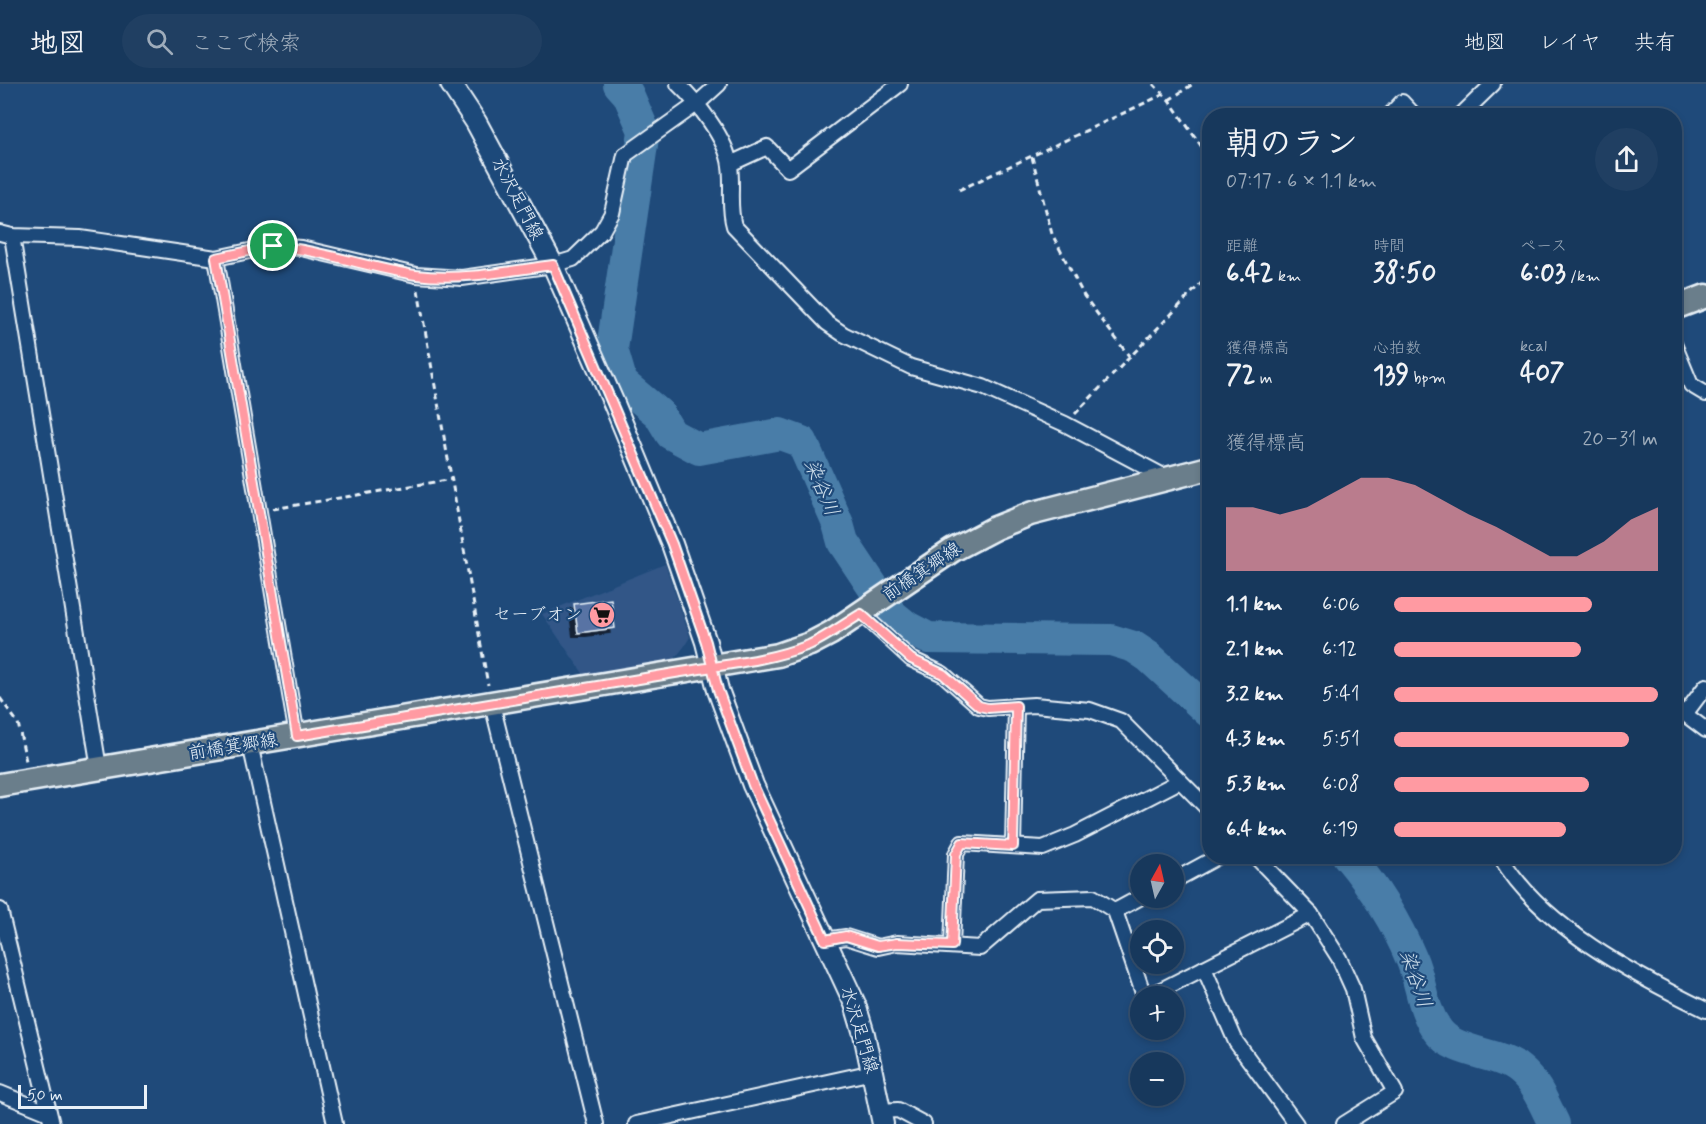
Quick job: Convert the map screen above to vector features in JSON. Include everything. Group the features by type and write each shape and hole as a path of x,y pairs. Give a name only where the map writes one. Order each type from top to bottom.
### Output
{"main road":[{"name":"水沢足門線","path":"451,84 476,122 553,265 672,544 718,690 753,785 855,1004 873,1072 881,1118"},
{"path":"1682,305 1706,296"},
{"name":"前橋箕郷線","path":"0,785 778,655 810,644 865,611 953,550 995,528 1030,514 1167,478 1202,474"}],"street":[{"path":"678,84 698,104 730,164 729,210 734,226 827,323 843,334 911,367 983,387 1065,424 1167,478"},
{"path":"99,768 6,234 80,238 216,258 273,246 301,248 416,275 462,278 553,265 573,259 602,231 612,213 625,155 698,104 719,84"},
{"path":"730,164 767,147 788,169 900,84"},
{"path":"1468,108 1493,84"},
{"path":"1396,108 1402,102 1408,108"},
{"path":"216,258 297,736"},
{"path":"1682,363 1691,385 1706,394"},
{"path":"865,611 911,659 943,674 979,706 1089,710 1121,721 1202,803"},
{"path":"1682,707 1706,686"},
{"path":"492,704 596,1124"},
{"path":"1013,846 1016,706"},
{"path":"1682,712 1706,730"},
{"path":"250,744 335,1124"},
{"path":"952,945 956,854 962,843 1043,848 1075,835 1180,781"},
{"path":"1184,875 1205,864"},
{"path":"1263,864 1311,914 1339,958 1353,989 1364,1038 1395,1092 1344,1124"},
{"path":"1505,864 1518,884 1544,911 1583,939 1655,984 1706,1010"},
{"path":"825,940 846,936 878,946 897,943 980,948 1037,899 1093,897 1115,910 1143,993 1151,995 1311,914"},
{"path":"1115,910 1130,903"},
{"path":"0,910 51,1118"},
{"path":"1204,968 1236,1042 1296,1124"},
{"path":"636,1124 873,1072"},
{"path":"0,1092 51,1118"},
{"path":"881,1118 898,1110 924,1124"}],"path":[{"path":"1153,84 1169,100 1202,147"},
{"path":"1169,100 1192,84"},
{"path":"959,190 1162,95"},
{"path":"1032,157 1052,234 1084,296 1129,356"},
{"path":"416,275 492,704"},
{"path":"1065,424 1202,282"},
{"path":"260,511 453,479"},
{"path":"0,698 18,723 29,780"}],"shaded area":[{"path":"665,564 690,637 684,647 672,662 589,682 542,614"}],"building":[{"path":"611,599 615,628 578,633 574,604"}],"waterway":[{"name":"染谷川","path":"619,84 628,94 644,131 612,349 622,383 659,414 671,434 699,449 780,434 802,442 838,524 843,542 891,614 907,627 928,638 1111,640 1134,647 1149,657 1202,706"},
{"name":"染谷川","path":"1354,864 1375,892 1398,931 1415,967 1428,1013 1438,1031 1455,1045 1501,1059 1520,1070 1536,1088 1554,1124"}],"place":[{"name":"セーブオン","path":"602,615"}],"route":[{"path":"273,246 216,258 297,736 492,704 681,672 712,667 743,662 778,655 810,644 861,614 911,659 943,674 979,706 988,708 1016,706 1013,846 962,843 956,854 952,945 897,943 878,946 846,936 825,940 753,785 718,690 712,667 706,642 672,544 553,265 462,278 416,275 301,248 273,246"}]}
